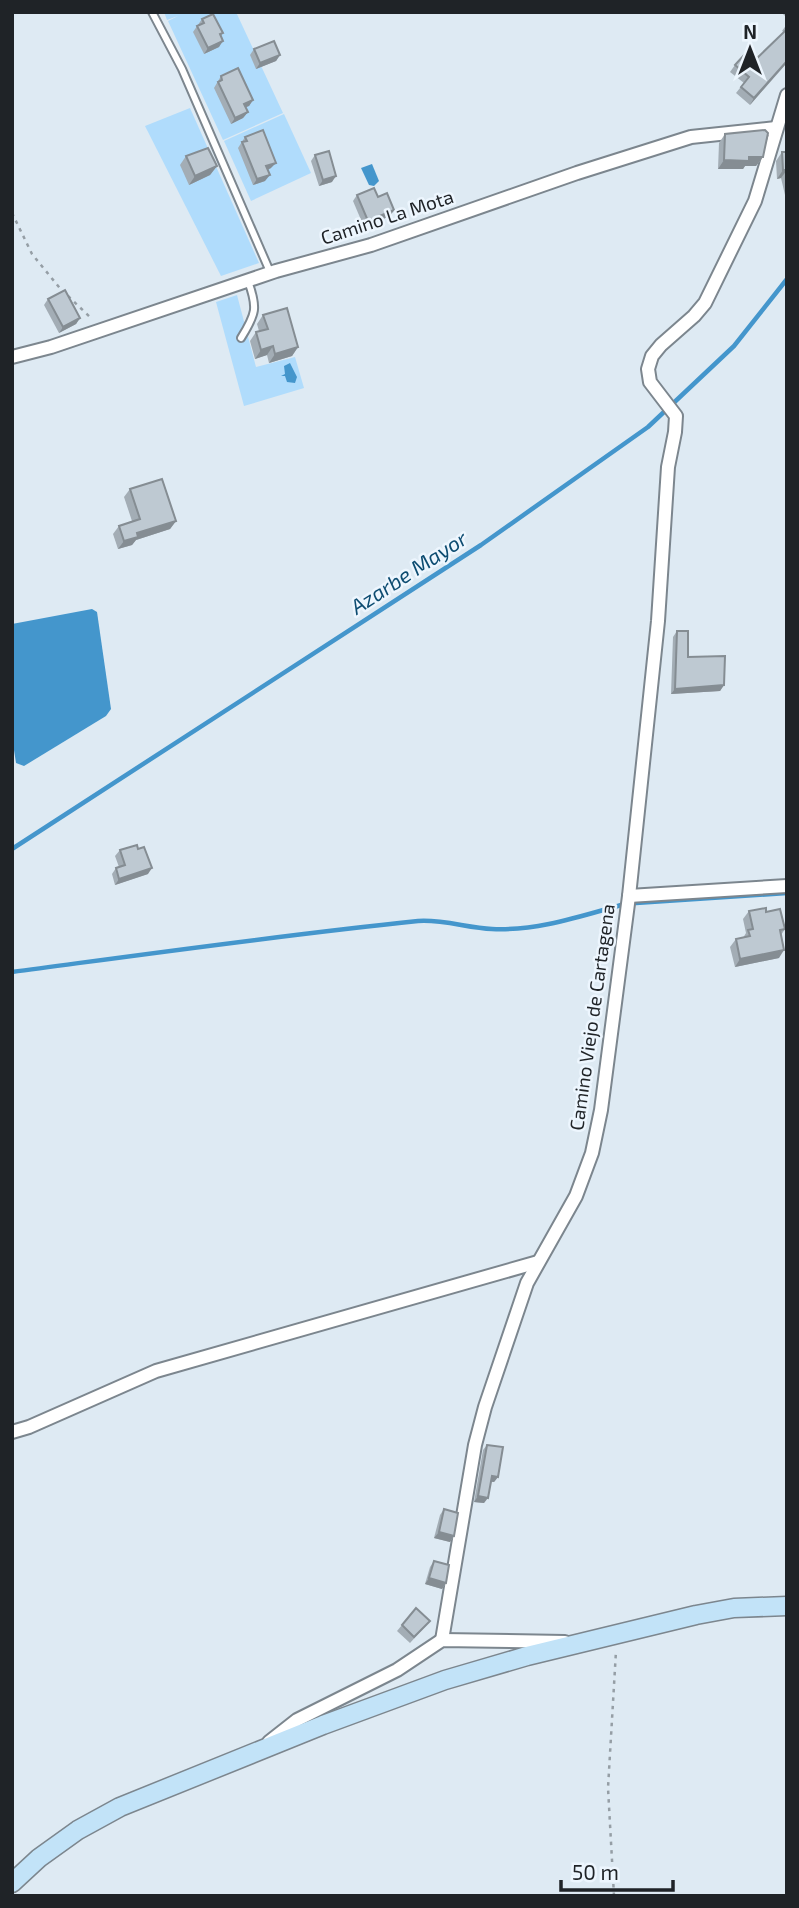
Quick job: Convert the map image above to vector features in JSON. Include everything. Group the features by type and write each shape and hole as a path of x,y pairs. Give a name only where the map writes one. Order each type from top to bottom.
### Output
{"main road":[{"path":"12,1883 39,1858 78,1830 120,1807 445,1680 617,1633 734,1608 787,1605"}],"street":[{"path":"776,128 787,95"},
{"name":"Camino La Mota","path":"12,356 51,347 248,281 371,245 577,173 691,137 776,128"},
{"name":"Camino Viejo de Cartagena","path":"442,1640 475,1445 520,1301 538,1262 576,1196 592,1153 608,1065 659,621 668,467 676,416 650,382 648,369 652,356 661,345 705,303 755,201 776,128"},
{"path":"629,896 787,886"},
{"path":"12,1432 156,1371 228,1352 414,1295 538,1262"},
{"path":"258,1751 297,1720 397,1670 442,1640 580,1642"}],"lane":[{"path":"152,12 182,69 271,274"},
{"path":"241,338 256,308 248,281"}],"path":[{"path":"12,213 32,254 58,287 103,330"},
{"path":"614,1896 608,1788 617,1633"}],"shaded area":[{"path":"164,12 236,12 283,113 223,140 168,21 178,16 167,20"},
{"path":"190,108 259,263 221,276 145,126"},
{"path":"284,114 311,173 251,201 224,141"},
{"path":"237,295 256,367 295,357 304,388 244,406 216,302"}],"water":[{"path":"372,164 379,181 374,186 369,185 361,168"},
{"path":"290,363 297,377 295,383 287,382 285,376 281,376 285,374 284,366"},
{"path":"92,609 97,612 111,709 106,716 24,766 16,763 12,737 12,624"}],"building":[{"path":"213,14 223,33 220,34 223,41 208,48 197,26 204,23 202,19"},
{"path":"787,29 787,61 754,98 741,87 749,77 735,65 746,53 754,61"},
{"path":"274,41 280,55 260,63 254,49"},
{"path":"238,68 253,100 244,104 248,112 235,118 218,82 222,80 221,76"},
{"path":"263,130 276,163 266,166 270,175 257,179 242,142 247,141 245,137"},
{"path":"765,130 768,133 763,157 749,157 749,161 724,160 725,134"},
{"path":"208,148 217,166 195,176 186,156"},
{"path":"329,151 336,176 323,180 315,155"},
{"path":"782,152 787,152 787,170 783,170"},
{"path":"374,188 378,197 387,193 394,210 368,221 357,195"},
{"path":"65,290 80,318 63,327 48,299"},
{"path":"287,308 298,347 275,354 273,346 261,350 256,332 268,329 263,315"},
{"path":"162,479 176,521 137,533 138,537 124,541 119,526 140,519 130,489"},
{"path":"677,631 688,631 688,657 725,656 724,685 675,689"},
{"path":"137,845 138,849 144,847 152,868 119,879 116,868 125,865 120,850"},
{"path":"766,908 766,912 780,909 785,929 780,930 784,950 740,959 736,939 750,936 748,930 753,929 749,911"},
{"path":"487,1445 503,1447 498,1477 492,1476 488,1498 478,1496"},
{"path":"444,1509 458,1513 454,1536 439,1532"},
{"path":"434,1561 449,1565 446,1583 429,1578"},
{"path":"416,1608 430,1621 414,1637 402,1625"}],"waterway":[{"name":"Azarbe Mayor","path":"12,849 481,545 648,427 734,346 787,279"},
{"path":"636,903 787,893"},
{"path":"12,972 418,921 492,929 525,928 621,905"}]}
